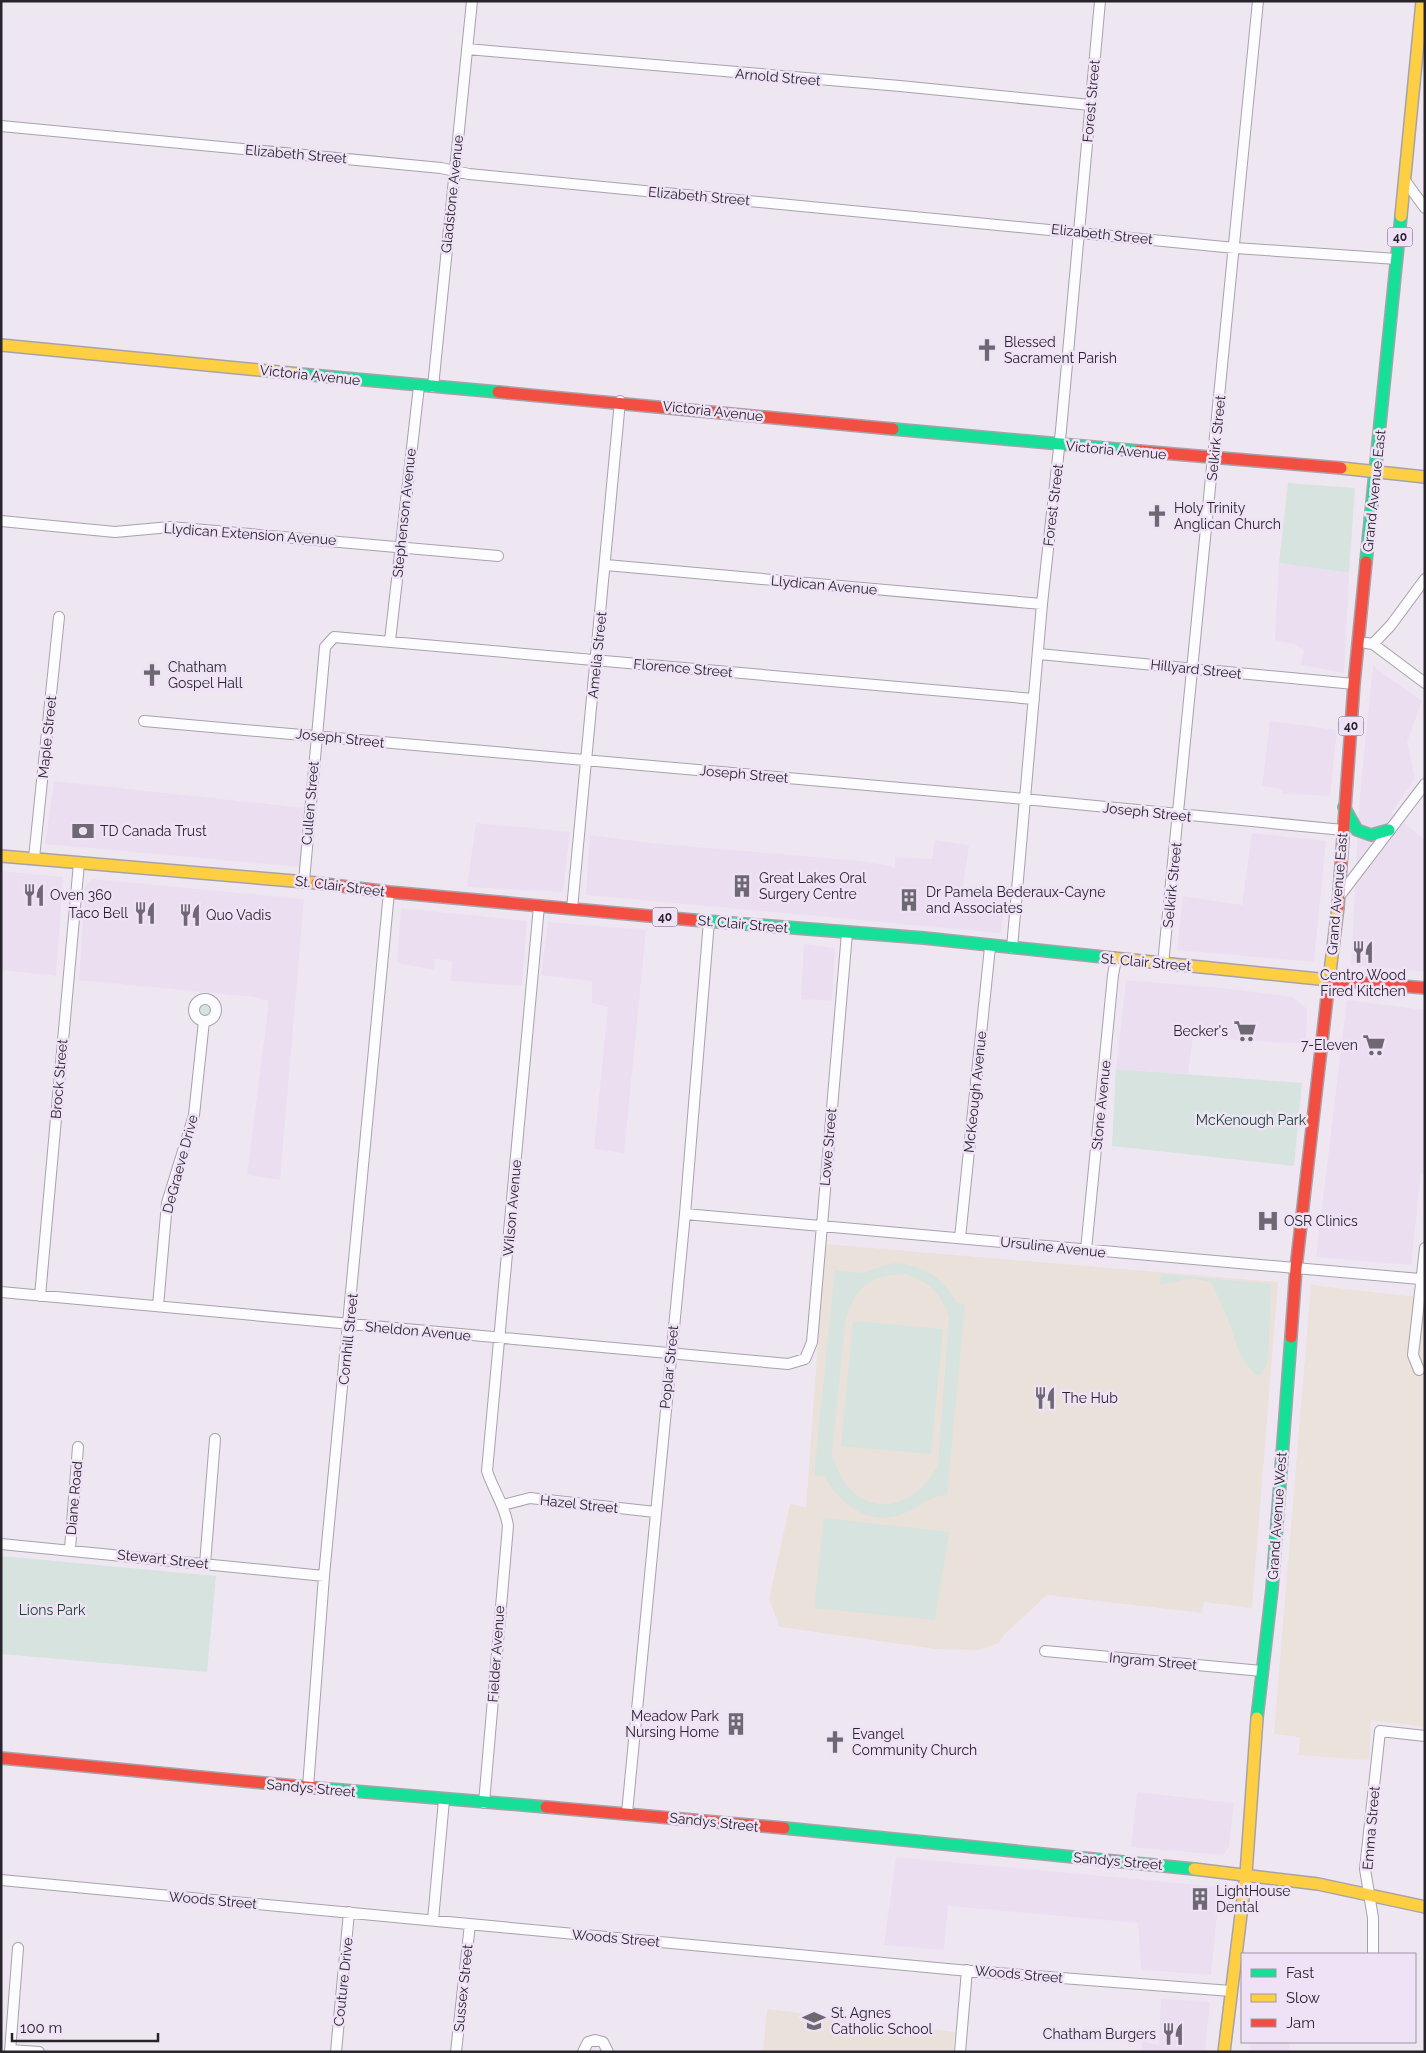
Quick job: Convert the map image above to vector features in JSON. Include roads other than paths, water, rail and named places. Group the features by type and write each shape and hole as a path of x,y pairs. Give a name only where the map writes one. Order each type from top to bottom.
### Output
{"main road":[{"name":"Grand Avenue East","path":"1330,980 1339,897 1342,830 1354,684 1423,3"},
{"name":"Victoria Avenue","path":"1,345 419,386 620,401 1060,445 1376,471 1425,477"},
{"path":"1344,806 1357,830 1371,835 1389,830"},
{"name":"St. Clair Street","path":"1,856 304,880 389,892 847,933 924,938 990,947 1425,988"},
{"name":"Grand Avenue West","path":"1224,2052 1246,1874 1256,1723 1272,1589 1296,1268 1330,980"},
{"name":"Sandys Street","path":"1,1758 444,1800 627,1813 1246,1874 1318,1884 1425,1907"}],"street":[{"name":"Gladstone Avenue","path":"433,387 472,1"},
{"name":"Forest Street","path":"1012,948 1042,604 1060,445 1100,1"},
{"name":"Selkirk Street","path":"1163,964 1258,1"},
{"name":"Arnold Street","path":"467,50 900,86 1090,105"},
{"name":"Elizabeth Street","path":"1,126 479,175 1234,248 1397,259"},
{"path":"1406,182 1425,208"},
{"name":"Stephenson Avenue","path":"390,641 419,386"},
{"name":"Amelia Street","path":"572,909 597,661 620,401"},
{"name":"Llydican Extension Avenue","path":"1,522 115,532 170,527 498,556"},
{"name":"Llydican Avenue","path":"606,565 1042,604"},
{"path":"1373,644 1391,625 1425,579"},
{"name":"Maple Street","path":"34,858 59,617"},
{"name":"Florence Street","path":"332,638 390,641 1034,700"},
{"name":"Cullen Street","path":"304,880 325,647 332,638"},
{"path":"1359,642 1373,644 1425,683"},
{"name":"Hillyard Street","path":"1039,654 1354,684"},
{"name":"Joseph Street","path":"144,721 586,759 1342,830"},
{"path":"1339,897 1425,784"},
{"name":"Brock Street","path":"40,1296 79,862"},
{"name":"Cornhill Street","path":"308,1787 324,1576 389,892"},
{"name":"Wilson Avenue","path":"503,1505 491,1486 487,1471 539,906"},
{"name":"Poplar Street","path":"627,1813 685,1214 709,921"},
{"name":"Lowe Street","path":"805,1359 812,1342 847,933"},
{"name":"McKeough Avenue","path":"960,1238 990,947"},
{"name":"Stone Avenue","path":"1086,1250 1116,959"},
{"name":"DeGraeve Drive","path":"158,1306 167,1203 194,1115 204,1021"},
{"name":"Ursuline Avenue","path":"685,1214 1420,1279"},
{"path":"1419,1370 1413,1355 1420,1279 1425,1248"},
{"name":"Sheldon Avenue","path":"1,1292 788,1364 805,1359"},
{"path":"205,1564 214,1439"},
{"name":"Diane Road","path":"70,1549 78,1447"},
{"name":"Hazel Street","path":"503,1505 530,1498 655,1512"},
{"name":"Fielder Avenue","path":"484,1803 508,1526 503,1505"},
{"name":"Stewart Street","path":"1,1544 70,1549 324,1576"},
{"name":"Ingram Street","path":"1045,1651 1262,1671"},
{"name":"Emma Street","path":"1373,1953 1373,1918 1365,1869 1380,1731 1425,1736"},
{"path":"433,1920 444,1800"},
{"name":"Woods Street","path":"1,1880 967,1970 1231,1991"},
{"name":"Couture Drive","path":"336,2052 349,1912"},
{"name":"Sussex Street","path":"456,2052 470,1924"},
{"path":"18,1948 10,2051 39,2052"},
{"path":"960,2052 967,1970"},
{"path":"583,2052 588,2042 595,2040 603,2042 608,2052"}],"place":[{"name":"Blessed Sacrament Parish","path":"987,350"},
{"name":"Holy Trinity Anglican Church","path":"1157,516"},
{"name":"Chatham Gospel Hall","path":"152,675"},
{"name":"TD Canada Trust","path":"83,831"},
{"name":"Great Lakes Oral Surgery Centre","path":"742,886"},
{"name":"Oven 360","path":"34,895"},
{"name":"Dr Pamela Bederaux-Cayne and Associates","path":"909,900"},
{"name":"Taco Bell","path":"145,913"},
{"name":"Quo Vadis","path":"190,915"},
{"name":"Centro Wood Fired Kitchen","path":"1363,952"},
{"name":"Becker's","path":"1245,1031"},
{"name":"7-Eleven","path":"1374,1045"},
{"name":"OSR Clinics","path":"1268,1221"},
{"name":"The Hub","path":"1045,1398"},
{"name":"Meadow Park Nursing Home","path":"736,1724"},
{"name":"Evangel Community Church","path":"835,1742"},
{"name":"LightHouse Dental","path":"1200,1899"},
{"name":"St. Agnes Catholic School","path":"814,2021"},
{"name":"Chatham Burgers","path":"1173,2034"}],"park label":[{"name":"McKenough Park","path":"1251,1120"},
{"name":"Lions Park","path":"52,1610"}]}
